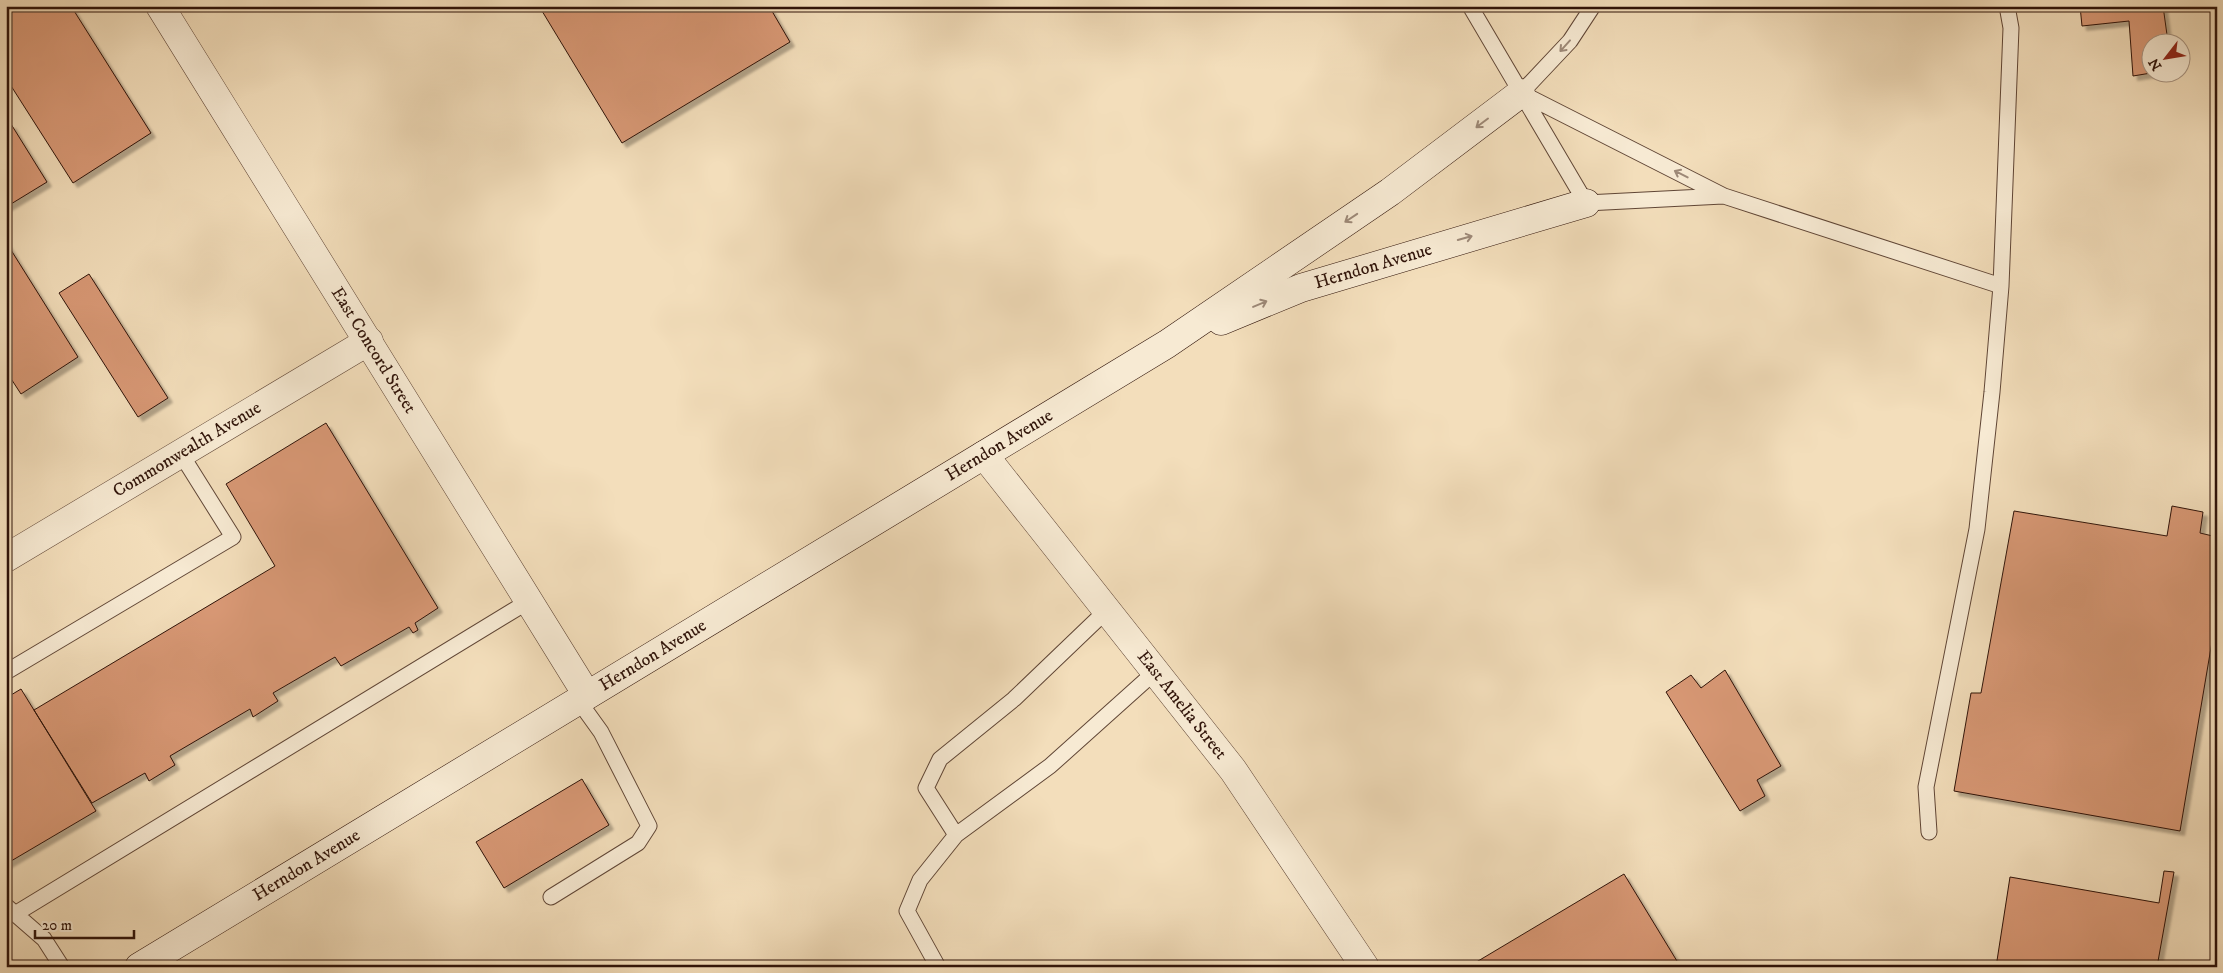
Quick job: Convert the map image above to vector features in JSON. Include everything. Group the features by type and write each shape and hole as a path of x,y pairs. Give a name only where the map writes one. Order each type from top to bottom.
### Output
{"street":[{"name":"East Concord Street","path":"160,6 369,341 528,601 583,698"},
{"name":"Herndon Avenue","path":"139,967 1167,344 1390,192 1521,93"},
{"name":"Herndon Avenue","path":"1167,344 1301,288 1586,203"},
{"name":"Commonwealth Avenue","path":"6,558 369,341"},
{"name":"East Amelia Street","path":"984,455 1233,770 1365,967"}],"lane":[{"path":"1470,6 1586,203 1724,196"},
{"path":"1521,93 1570,41 1593,6"},
{"path":"1929,832 1926,788 1977,529 2001,286 2011,28 2007,6"},
{"path":"1521,93 1724,196 2001,286"},
{"path":"6,672 232,537 181,454"},
{"path":"62,967 44,939 11,910 528,601"},
{"path":"956,835 926,788 940,759 1014,699 1107,610"},
{"path":"938,967 908,911 920,880 956,835 1050,766 1156,671"},
{"path":"551,897 638,842 649,826 583,698"}],"building":[{"path":"6,6 71,6 151,133 73,183 6,78"},
{"path":"539,6 769,6 790,42 622,143"},
{"path":"2080,6 2163,6 2167,32 2140,32 2140,75 2133,76 2129,21 2082,26"},
{"path":"11,124 47,182 6,207 6,127"},
{"path":"6,242 78,357 21,394 6,371"},
{"path":"89,274 168,398 138,417 59,293"},
{"path":"326,423 438,608 415,623 418,630 413,633 409,627 341,666 335,657 273,693 278,701 253,717 250,709 170,756 175,765 149,781 145,773 92,803 34,710 275,566 226,484"},
{"path":"2172,506 2203,512 2200,533 2217,537 2217,612 2180,831 1954,791 1971,693 1981,693 2014,511 2167,536"},
{"path":"1725,670 1781,766 1757,780 1765,796 1740,811 1666,692 1691,675 1701,688"},
{"path":"21,689 96,811 6,864 6,698"},
{"path":"582,779 609,825 504,888 476,842"},
{"path":"2164,871 2174,872 2157,967 1996,967 2010,877 2159,903"},
{"path":"1624,874 1680,966 1468,967"}]}
